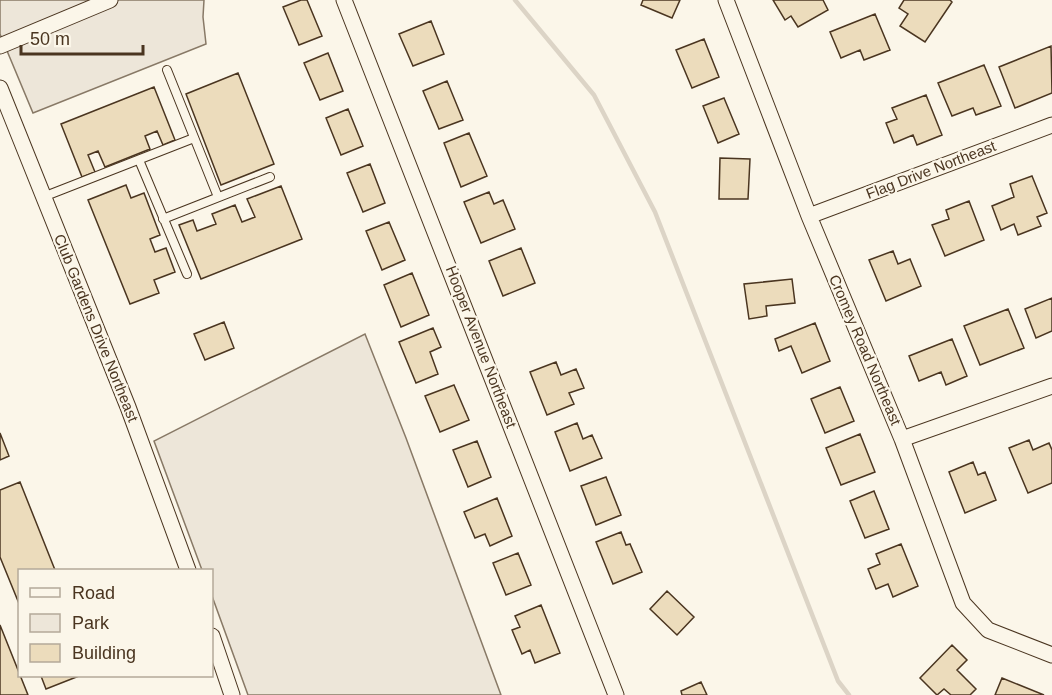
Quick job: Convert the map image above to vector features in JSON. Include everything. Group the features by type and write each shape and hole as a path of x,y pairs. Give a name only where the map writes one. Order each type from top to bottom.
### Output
{"street":[{"path":"0,46 93,3 110,0"},
{"name":"Hooper Avenue Northeast","path":"344,0 616,695"},
{"name":"Cromey Road Northeast","path":"726,0 809,216 902,439 963,603 988,630 1052,655"},
{"name":"Club Gardens Drive Northeast","path":"0,88 128,407 188,569"},
{"name":"Flag Drive Northeast","path":"809,216 1052,125"},
{"path":"902,439 1052,386"},
{"path":"213,639 232,695"}],"lane":[{"path":"167,70 218,198"},
{"path":"43,197 194,138"},
{"path":"139,160 187,274"},
{"path":"164,219 270,177"}],"green space":[{"path":"0,0 204,0 206,44 33,113 0,34"},
{"path":"365,334 501,695 248,695 213,599 213,569 202,569 154,441"}],"building":[{"path":"307,0 322,36 299,45 283,7"},
{"path":"643,0 680,0 672,18 641,5"},
{"path":"773,0 823,0 828,10 798,27 791,16 785,20"},
{"path":"904,0 950,0 952,2 925,42 900,26 908,14 899,8"},
{"path":"875,14 890,50 864,60 860,50 841,58 830,32"},
{"path":"431,21 444,54 413,66 399,34"},
{"path":"704,39 719,77 692,88 676,50"},
{"path":"1051,46 1052,93 1015,108 999,67"},
{"path":"328,53 343,91 320,100 304,63"},
{"path":"984,65 1001,106 976,115 973,108 952,116 938,83"},
{"path":"238,73 274,164 221,185 186,94"},
{"path":"447,81 463,120 439,129 423,91"},
{"path":"154,87 175,140 163,145 157,131 145,136 150,149 105,167 98,151 88,155 95,172 82,177 61,124"},
{"path":"926,95 942,135 917,145 913,135 894,143 886,123 897,119 892,108"},
{"path":"724,98 739,134 718,143 703,106"},
{"path":"348,109 363,146 341,155 326,118"},
{"path":"469,133 487,176 461,187 444,143"},
{"path":"720,158 750,159 748,199 719,199"},
{"path":"370,164 385,203 363,212 347,173"},
{"path":"1032,176 1047,213 1037,217 1041,226 1018,235 1014,224 1001,230 992,206 1014,197 1010,184"},
{"path":"126,185 131,198 144,193 160,235 150,239 155,252 166,248 175,272 154,280 159,293 130,304 88,200"},
{"path":"281,186 302,239 201,279 179,225 193,220 197,231 216,224 212,214 235,205 242,222 255,217 247,199"},
{"path":"489,192 494,204 503,200 515,229 481,243 464,202"},
{"path":"969,201 984,240 945,256 932,225 949,219 946,210"},
{"path":"389,222 405,260 382,270 366,231"},
{"path":"521,248 535,283 503,296 489,261"},
{"path":"893,251 898,264 910,259 921,286 886,301 869,260"},
{"path":"412,273 429,315 401,327 384,285"},
{"path":"792,279 795,303 766,306 767,316 749,319 744,284"},
{"path":"1052,298 1052,331 1036,338 1025,309"},
{"path":"1008,309 1024,348 980,365 964,326"},
{"path":"224,322 234,348 205,360 194,334"},
{"path":"815,323 830,361 802,373 791,346 779,351 775,339"},
{"path":"433,328 441,347 430,352 438,374 416,383 399,342"},
{"path":"952,339 967,376 946,385 941,372 919,381 909,356"},
{"path":"556,362 561,375 576,369 584,388 569,393 574,404 547,415 530,372"},
{"path":"454,385 469,420 440,432 425,396"},
{"path":"840,387 854,421 825,433 811,399"},
{"path":"577,423 583,439 592,435 602,458 570,471 555,432"},
{"path":"0,433 9,456 0,460"},
{"path":"860,434 875,472 841,485 826,448"},
{"path":"1029,440 1033,450 1049,443 1052,450 1052,483 1028,493 1009,448"},
{"path":"477,441 491,477 468,487 453,450"},
{"path":"973,462 978,475 985,472 996,500 965,513 949,472"},
{"path":"606,477 621,515 596,525 581,486"},
{"path":"20,482 55,569 18,569 18,601 0,557 0,490"},
{"path":"874,491 889,529 865,538 850,501"},
{"path":"497,498 512,536 490,546 485,534 475,538 464,512"},
{"path":"621,532 626,545 630,544 642,572 613,584 596,542"},
{"path":"901,544 918,586 893,597 888,584 876,589 868,569 880,564 876,554"},
{"path":"518,553 531,585 506,595 493,563"},
{"path":"667,591 694,617 677,635 650,609"},
{"path":"541,605 560,653 535,663 530,650 522,654 512,630 520,627 515,616"},
{"path":"0,625 18,670 18,677 21,677 28,695 0,695"},
{"path":"952,645 967,660 957,670 976,689 970,695 951,695 944,689 937,695 920,678"},
{"path":"41,677 76,677 46,689"},
{"path":"1002,678 1044,695 995,695"},
{"path":"701,682 707,695 682,695 681,691"}],"waterway":[{"path":"515,0 594,95 655,212 838,681 849,695"}]}
